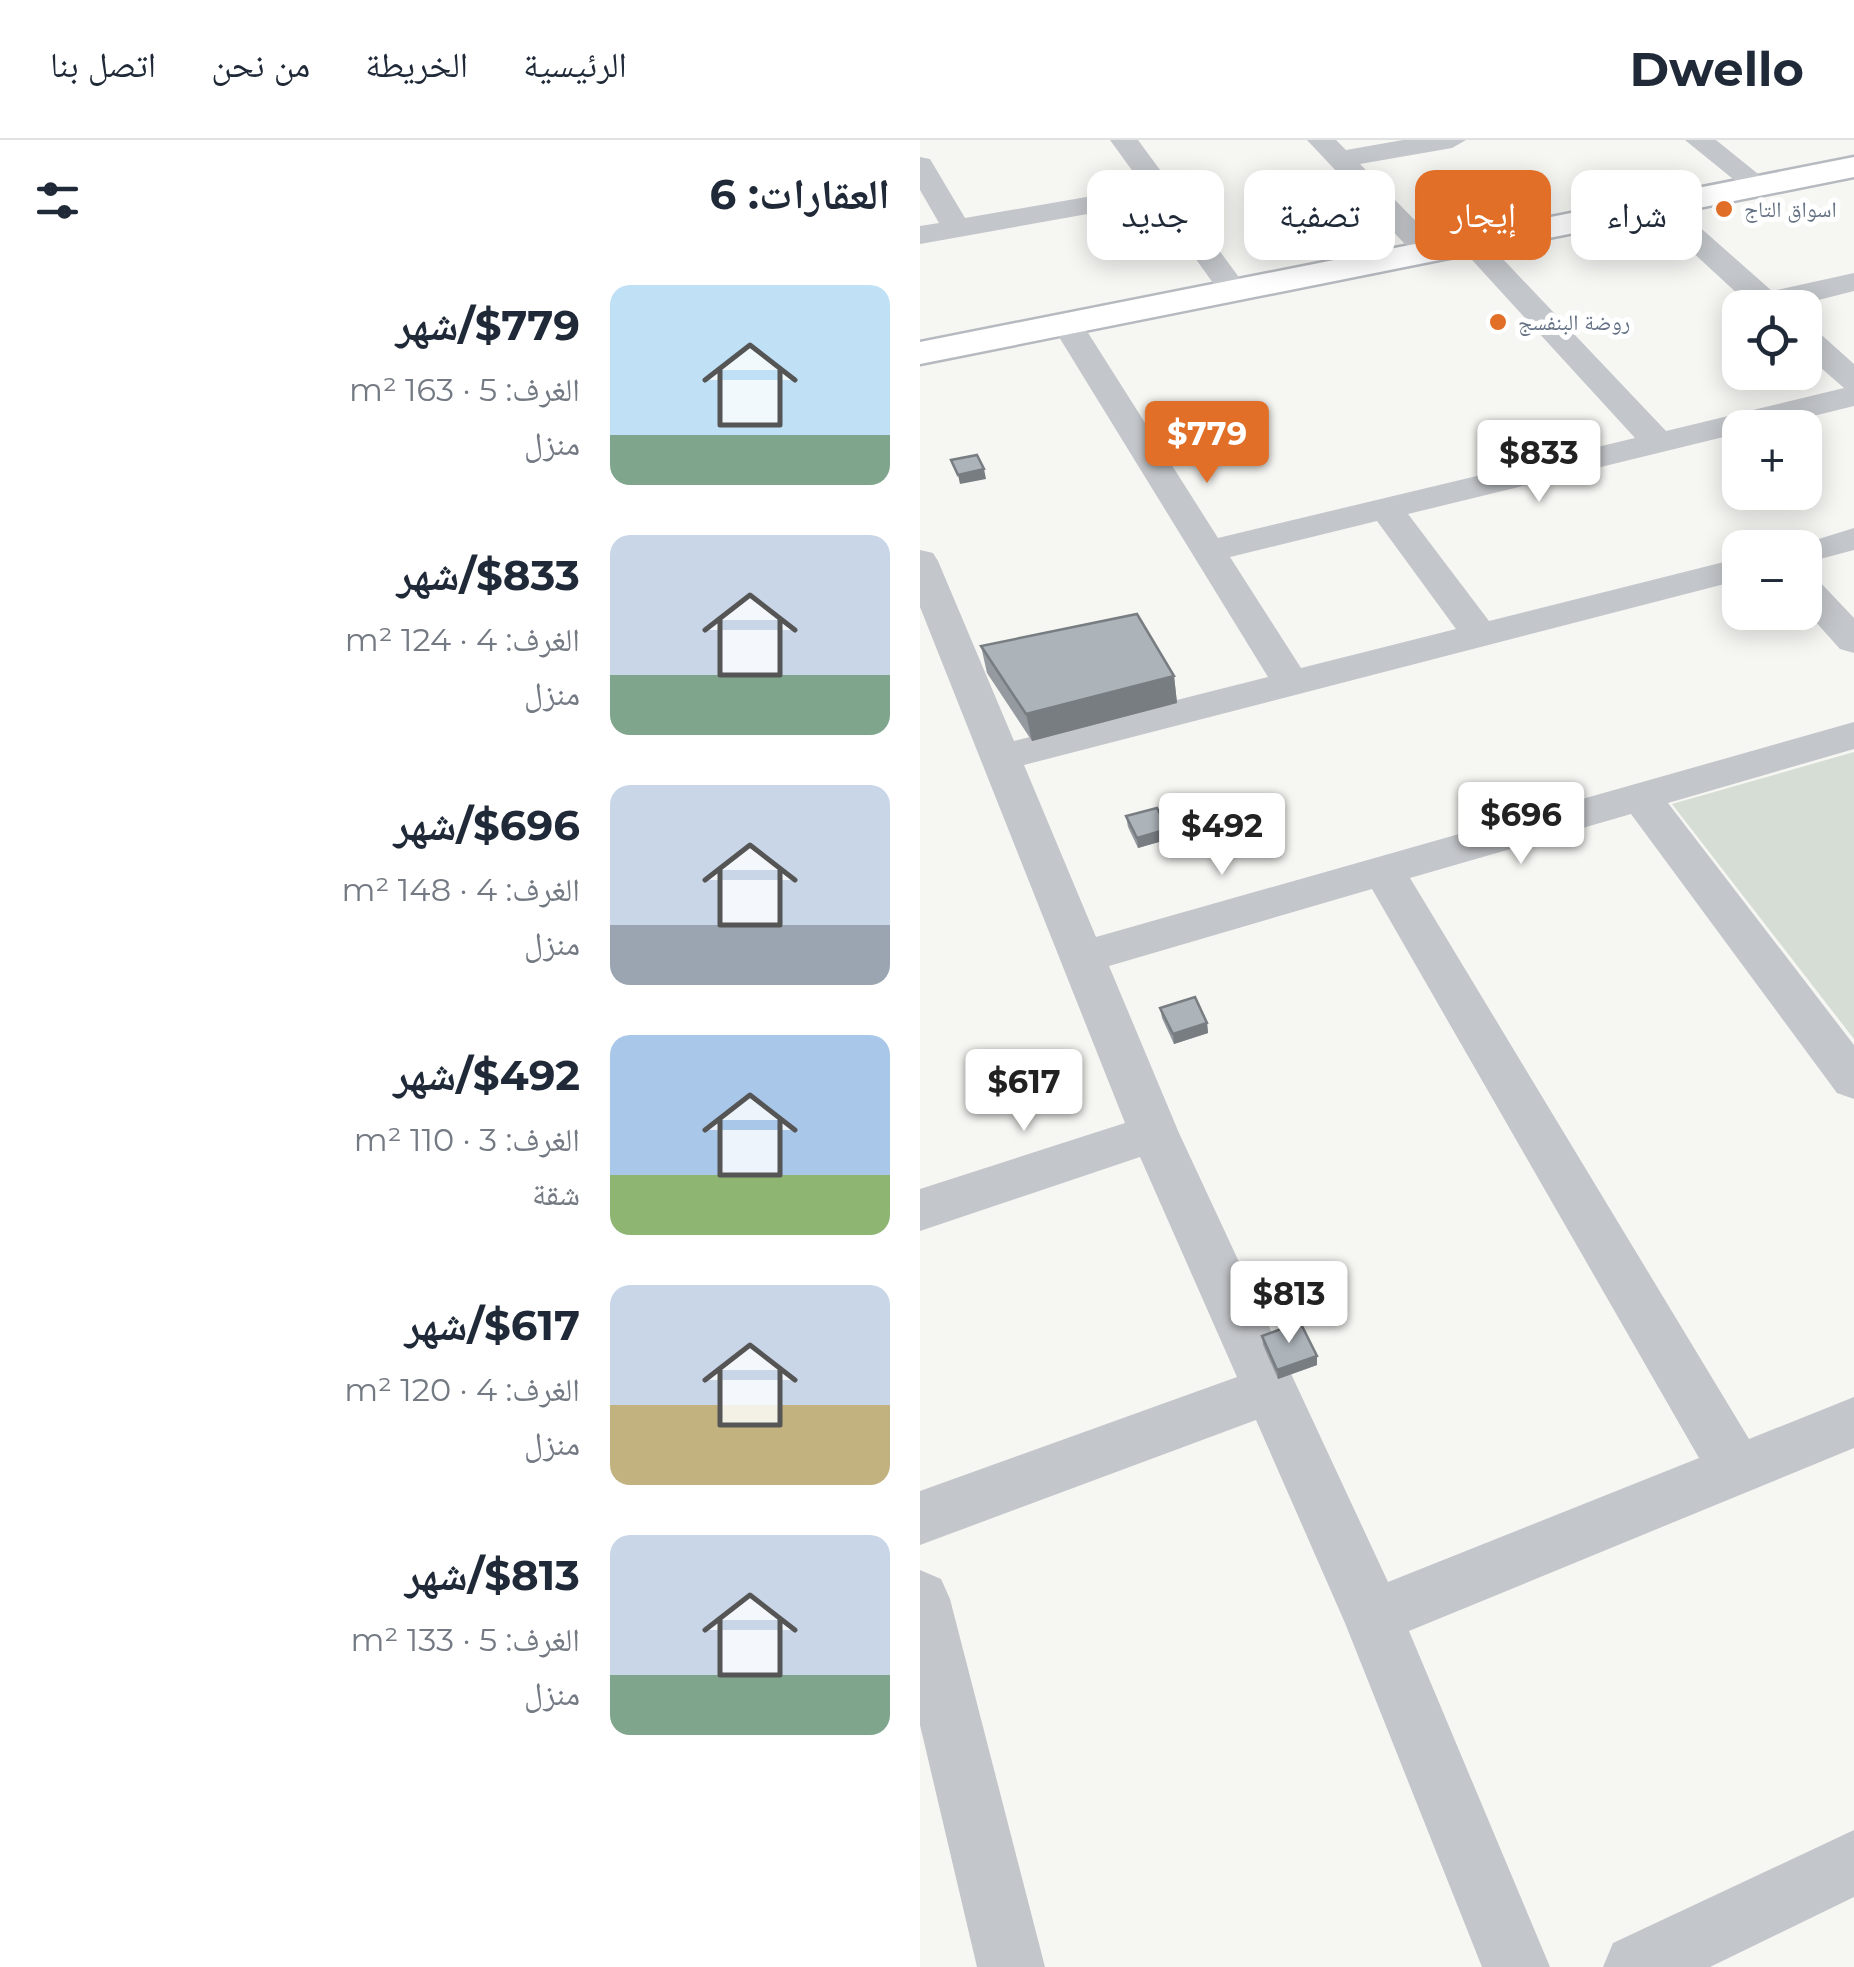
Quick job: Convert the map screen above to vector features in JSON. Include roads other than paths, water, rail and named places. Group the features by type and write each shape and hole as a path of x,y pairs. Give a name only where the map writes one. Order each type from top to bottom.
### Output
{"street":[{"path":"1124,140 1146,170"},
{"path":"1330,149 1452,140"},
{"path":"1700,140 1759,186"},
{"path":"1330,149 1415,237"},
{"path":"920,164 956,228"},
{"path":"1702,197 1854,167"},
{"path":"920,235 1087,205"},
{"path":"1702,245 1752,290"},
{"path":"920,353 1415,255"},
{"path":"1211,260 1234,291"},
{"path":"1488,260 1658,443"},
{"path":"1822,291 1854,282"},
{"path":"1067,324 1290,684"},
{"path":"1822,352 1854,381"},
{"path":"1208,551 1854,396"},
{"path":"1386,508 1480,635"},
{"path":"1822,548 1854,540"},
{"path":"920,561 934,631 1000,758 1154,1133 1373,1618 1516,1967"},
{"path":"1000,758 1722,573"},
{"path":"1822,606 1854,640"},
{"path":"1082,957 1854,735"},
{"path":"1639,795 1854,1080"},
{"path":"1383,870 1737,1471"},
{"path":"920,1210 1154,1133"},
{"path":"920,1518 1270,1390"},
{"path":"1373,1618 1854,1422"},
{"path":"920,1599 1011,1967"},
{"path":"1637,1967 1854,1862"}],"place":[{"name":"اسواق التاج","path":"1724,209"},
{"name":"روضة البنفسج","path":"1498,322"}]}
